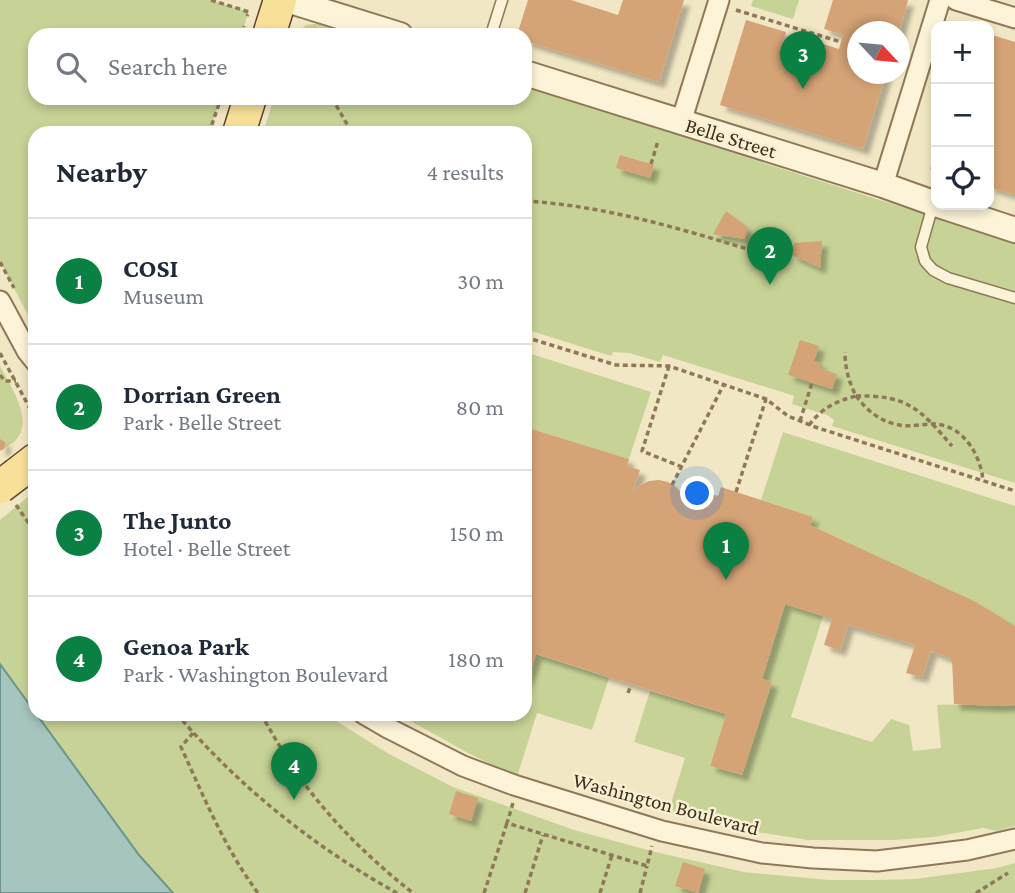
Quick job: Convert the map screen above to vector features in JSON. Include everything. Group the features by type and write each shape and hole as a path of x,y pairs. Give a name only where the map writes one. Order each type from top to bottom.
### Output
{"main road":[{"path":"271,28 280,0"},
{"path":"241,126 248,105"}],"street":[{"path":"286,0 377,28"},
{"path":"883,185 940,0"},
{"path":"956,0 1015,18"},
{"path":"681,122 727,5"},
{"name":"Belle Street","path":"532,75 931,202"},
{"name":"Belle Street","path":"954,210 1015,230"},
{"path":"0,301 28,352"},
{"name":"Washington Boulevard","path":"376,721 463,766 514,785 662,831 762,853 877,861 967,850 1015,839"}],"lane":[{"path":"493,28 502,0"},
{"path":"934,210 921,247 925,261 933,270 948,278 1015,298"}],"path":[{"path":"211,0 248,12"},
{"path":"727,5 841,42"},
{"path":"211,126 218,105"},
{"path":"336,105 348,126"},
{"path":"651,164 658,141"},
{"path":"532,202 582,206 624,214 767,255"},
{"path":"532,339 617,365 669,366 766,399 788,416 808,425 1015,491"},
{"path":"845,352 850,384 856,396 872,414 896,425 947,426 962,435 979,461 983,481"},
{"path":"0,353 28,405"},
{"path":"669,366 642,451 682,467"},
{"path":"0,375 5,381 16,382"},
{"path":"800,421 812,383"},
{"path":"672,485 724,384"},
{"path":"808,425 818,413 839,401 856,396 876,396 899,400 916,409 953,446"},
{"path":"736,492 766,399"},
{"path":"628,693 631,685"},
{"path":"183,721 247,785 299,830 366,876 397,893"},
{"path":"265,721 310,791 362,847 413,893"},
{"path":"193,733 181,747 206,804 230,849 258,892"},
{"path":"484,893 514,800"},
{"path":"506,823 647,866"},
{"path":"524,893 543,834"},
{"path":"640,893 653,844"},
{"path":"600,893 612,855"},
{"path":"976,893 1008,873"}],"green space":[{"path":"0,0 211,0 249,12 243,28 28,28 28,105 219,105 211,126 28,126 28,315 0,262"},
{"path":"753,0 799,0 793,19 751,6"},
{"path":"325,23 340,28 303,28 306,25"},
{"path":"532,89 1015,243 1015,483 832,426 834,420 827,415 792,404 794,396 782,392 663,355 660,362 629,353 613,352 611,356 532,331 532,126 265,126 272,105 532,105"},
{"path":"532,354 651,392 629,459 532,429"},
{"path":"0,366 19,403 22,424 21,433 15,441 0,450"},
{"path":"783,432 1015,506 1015,626 976,602 810,525 813,517 761,500"},
{"path":"28,497 28,702 0,664 0,520"},
{"path":"785,604 823,616 791,717 872,742 891,719 909,725 913,751 941,748 937,705 1015,705 1015,826 996,831 983,828 934,837 894,840 808,840 718,826 668,813 685,758 634,742 650,691 726,714 710,765 742,775 772,682 762,679"},
{"path":"536,654 609,678 592,730 537,713 517,777 411,721 532,721 532,666"},
{"path":"42,721 336,721 389,754 453,787 574,830 655,852 744,872 829,880 915,879 1015,863 1015,893 173,893 139,855"}],"water":[{"path":"0,664 28,702 28,721 41,721 139,855 173,893 0,893"}],"building":[{"path":"528,0 571,0 618,15 623,0 684,0 659,82 532,43 532,28 519,28"},
{"path":"833,0 908,0 902,21 847,21 847,84 883,84 863,149 720,105 746,20 786,32 780,51 814,61 820,43 839,49 843,35 824,29"},
{"path":"994,36 1015,42 1015,195 994,189"},
{"path":"620,155 654,165 650,178 616,168"},
{"path":"726,211 748,228 744,239 713,234"},
{"path":"822,241 820,268 792,255 794,243"},
{"path":"800,340 819,346 814,361 821,363 819,368 837,374 832,389 788,375"},
{"path":"532,429 629,459 627,466 640,470 633,491 649,481 668,482 683,495 687,511 694,488 718,496 721,487 813,517 810,525 976,602 1015,626 1015,705 954,704 952,659 931,651 922,677 906,673 915,645 848,625 840,650 824,645 832,619 785,604 762,679 772,682 742,775 710,766 726,714 536,654 532,666"},
{"path":"0,439 5,442 5,446 0,451"},
{"path":"456,791 478,798 471,821 449,814"},
{"path":"683,862 705,869 698,893 675,886"}],"place":[{"name":"The Junto","path":"803,89"},
{"name":"Dorrian Green","path":"770,285"},
{"name":"COSI","path":"726,580"},
{"name":"Genoa Park","path":"294,800"}]}
